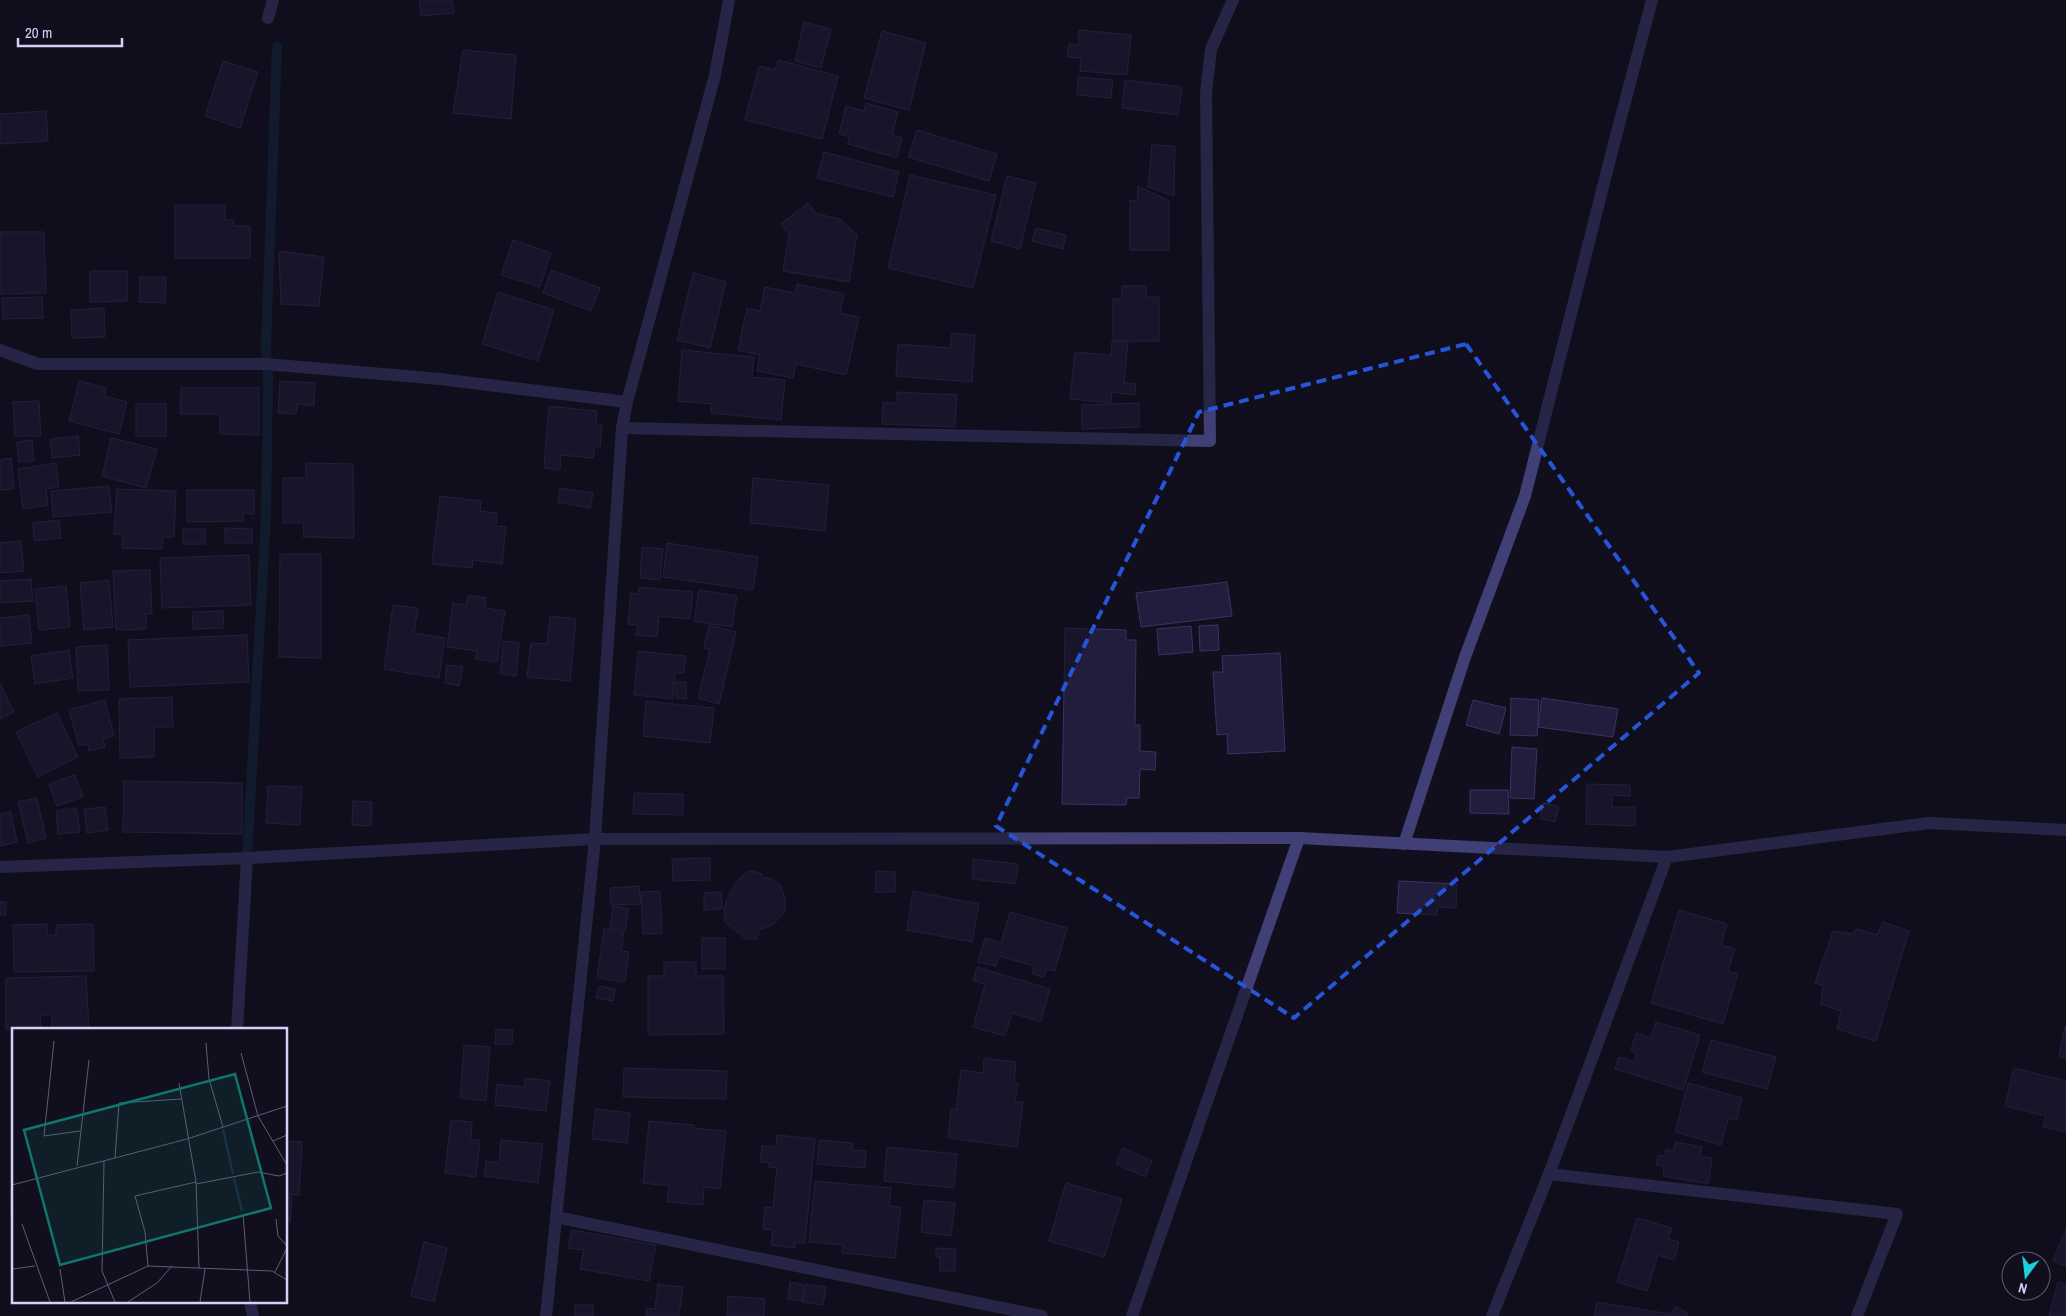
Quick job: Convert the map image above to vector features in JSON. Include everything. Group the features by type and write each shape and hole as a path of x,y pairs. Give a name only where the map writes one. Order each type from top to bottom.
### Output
{"street":[{"path":"268,18 273,0"},
{"path":"546,1316 595,839 622,428 627,402 715,75 729,0"},
{"path":"622,428 1210,441 1206,93 1211,49 1233,0"},
{"path":"1404,844 1464,657 1525,496 1652,0"},
{"path":"0,350 38,364 266,364 440,379 627,402"},
{"path":"0,867 247,858 595,839 1299,838 1667,856 1929,823 2066,830"},
{"path":"1132,1316 1299,838"},
{"path":"1492,1316 1549,1174 1667,856"},
{"path":"237,1028 247,858"},
{"path":"1549,1174 1897,1214 1857,1316"},
{"path":"556,1217 1042,1316"}],"highlighted area":[{"path":"1466,344 1699,673 1294,1018 996,826 1199,412"}],"building":[{"path":"419,0 452,0 454,13 421,16"},
{"path":"804,22 831,29 821,68 795,61"},
{"path":"1079,30 1131,35 1127,75 1080,71 1081,58 1067,57 1069,44 1078,45"},
{"path":"882,31 926,43 909,110 864,98"},
{"path":"463,50 516,55 511,119 453,113"},
{"path":"778,60 838,76 822,139 745,120 759,66 775,70"},
{"path":"223,61 258,72 240,128 205,116"},
{"path":"1078,77 1113,80 1111,98 1077,95"},
{"path":"1125,80 1182,87 1178,115 1122,108"},
{"path":"866,103 898,112 892,135 902,138 897,158 848,144 850,137 839,134 846,106 864,111"},
{"path":"46,111 48,141 0,144 0,114"},
{"path":"917,130 997,154 989,181 908,157"},
{"path":"1152,145 1175,146 1174,196 1148,187"},
{"path":"824,152 899,172 893,197 817,178"},
{"path":"910,175 996,195 973,288 888,268"},
{"path":"1007,176 1036,183 1020,249 991,241"},
{"path":"1138,186 1169,201 1169,250 1130,250 1130,200 1137,201"},
{"path":"808,203 817,214 840,219 857,235 849,282 783,271 789,234 781,224"},
{"path":"175,205 225,205 225,220 233,220 234,226 250,226 250,258 175,258"},
{"path":"1036,228 1066,235 1063,249 1032,241"},
{"path":"0,232 44,232 46,293 0,294"},
{"path":"513,240 551,253 540,287 501,275"},
{"path":"279,251 324,257 319,306 281,304"},
{"path":"551,270 600,288 591,311 543,293"},
{"path":"90,271 127,271 127,301 90,302"},
{"path":"693,273 726,282 710,348 677,340"},
{"path":"140,277 166,277 165,303 139,302"},
{"path":"797,284 844,294 840,313 859,317 846,375 796,364 793,378 757,371 760,355 738,350 747,308 760,311 765,287 795,293"},
{"path":"1122,286 1146,286 1146,297 1159,297 1159,341 1113,341 1113,299 1122,299"},
{"path":"498,292 554,310 538,361 482,344"},
{"path":"42,297 43,318 3,319 2,298"},
{"path":"104,308 105,337 72,338 71,310"},
{"path":"952,333 975,335 972,382 896,376 898,344 950,348"},
{"path":"1112,341 1128,342 1124,383 1136,384 1135,395 1112,392 1111,403 1070,399 1075,352 1111,355"},
{"path":"682,350 754,357 752,377 785,380 781,420 711,413 712,404 678,401"},
{"path":"79,381 106,388 105,396 127,402 119,434 69,421"},
{"path":"280,381 315,383 314,406 297,404 296,414 278,413"},
{"path":"181,388 259,388 259,435 220,434 220,414 180,414"},
{"path":"897,392 957,395 955,427 882,424 883,403 897,403"},
{"path":"39,401 41,436 15,436 13,402"},
{"path":"1139,403 1139,427 1082,429 1082,405"},
{"path":"136,404 166,404 166,436 136,436"},
{"path":"549,406 597,411 596,425 602,426 600,447 595,446 593,458 561,455 560,470 544,468"},
{"path":"78,436 80,455 52,458 50,439"},
{"path":"111,438 157,449 146,488 102,476"},
{"path":"32,440 34,461 19,462 17,442"},
{"path":"11,458 14,489 0,490 0,460"},
{"path":"56,463 59,487 46,489 48,505 23,509 18,469"},
{"path":"306,463 353,464 354,538 303,537 304,523 283,523 283,478 306,478"},
{"path":"753,478 829,485 825,531 750,523"},
{"path":"109,486 112,512 53,517 51,491"},
{"path":"560,488 593,493 590,508 558,502"},
{"path":"117,489 176,491 174,537 163,537 162,549 122,548 123,535 114,534"},
{"path":"187,490 254,490 254,514 243,513 243,521 187,522"},
{"path":"440,496 481,501 480,511 497,513 496,526 506,527 502,564 473,560 472,568 432,564"},
{"path":"59,520 61,538 34,541 33,523"},
{"path":"225,528 252,529 252,543 225,543"},
{"path":"183,529 205,529 205,544 183,544"},
{"path":"21,541 24,571 0,573 0,543"},
{"path":"667,543 758,557 753,590 663,577"},
{"path":"642,547 663,549 660,580 640,578"},
{"path":"280,554 321,554 321,658 279,657"},
{"path":"249,555 251,605 162,608 160,558"},
{"path":"150,570 152,614 146,614 146,629 116,630 113,571"},
{"path":"31,579 33,601 0,603 0,581"},
{"path":"109,580 113,627 84,630 80,583"},
{"path":"1227,582 1232,616 1141,627 1136,593"},
{"path":"66,586 70,627 39,630 35,589"},
{"path":"639,587 693,592 690,619 659,616 657,637 636,635 638,625 628,624 631,593 638,594"},
{"path":"699,590 737,596 732,627 694,621"},
{"path":"468,595 486,598 485,608 505,611 497,662 476,659 477,651 447,647 453,603 466,605"},
{"path":"393,605 418,608 414,633 445,638 439,678 384,669"},
{"path":"223,611 224,628 193,629 192,612"},
{"path":"29,615 32,643 0,646 0,618"},
{"path":"550,616 576,619 570,681 527,677 531,643 547,644"},
{"path":"709,625 736,632 719,704 698,698 710,649 704,648"},
{"path":"1218,625 1219,650 1200,651 1199,626"},
{"path":"1191,626 1193,652 1159,655 1157,629"},
{"path":"1065,628 1126,630 1126,640 1136,640 1135,725 1140,725 1140,751 1156,752 1155,770 1140,769 1139,798 1127,798 1126,805 1062,804"},
{"path":"247,635 249,682 130,687 128,640"},
{"path":"503,641 519,643 516,676 500,674"},
{"path":"107,645 109,690 78,691 76,647"},
{"path":"69,650 73,678 35,684 31,656"},
{"path":"638,651 686,656 684,673 675,673 673,699 634,695"},
{"path":"1280,653 1285,751 1228,754 1227,734 1217,735 1213,672 1223,672 1222,656"},
{"path":"447,665 463,667 459,686 445,683"},
{"path":"676,682 686,682 686,699 676,698"},
{"path":"0,683 14,712 0,719"},
{"path":"172,697 173,727 154,727 154,757 120,758 119,699"},
{"path":"1511,698 1539,700 1537,736 1510,735"},
{"path":"1542,698 1618,709 1613,737 1538,727"},
{"path":"105,700 114,736 103,739 105,747 89,751 88,744 79,746 69,710"},
{"path":"1473,700 1506,708 1499,734 1466,725"},
{"path":"646,701 714,708 710,743 643,736"},
{"path":"57,713 78,757 38,777 16,732"},
{"path":"1512,747 1537,749 1534,799 1510,798"},
{"path":"75,775 83,797 57,806 49,784"},
{"path":"124,781 242,783 242,834 123,832"},
{"path":"1587,784 1630,785 1630,796 1612,795 1612,807 1635,807 1635,826 1586,824"},
{"path":"268,786 302,787 300,825 266,823"},
{"path":"1470,790 1508,790 1509,814 1470,813"},
{"path":"634,793 683,794 683,815 633,814"},
{"path":"37,798 46,838 28,843 18,802"},
{"path":"353,801 372,802 371,826 352,825"},
{"path":"1544,803 1559,807 1555,822 1540,818"},
{"path":"105,807 108,830 87,833 84,809"},
{"path":"76,808 80,832 58,834 56,811"},
{"path":"11,812 17,842 0,846 0,814"},
{"path":"710,858 710,880 673,881 672,859"},
{"path":"973,859 1018,864 1015,884 972,879"},
{"path":"750,871 761,873 763,877 772,879 780,885 785,897 785,911 773,925 760,929 757,939 746,939 725,922 726,901 742,876"},
{"path":"876,871 895,872 895,892 875,892"},
{"path":"1399,881 1457,884 1456,908 1438,907 1437,915 1397,913"},
{"path":"639,886 641,904 611,905 610,888"},
{"path":"660,891 662,933 643,934 641,892"},
{"path":"913,891 979,904 972,942 907,930"},
{"path":"721,892 722,909 704,910 704,893"},
{"path":"0,902 6,902 6,915 0,915"},
{"path":"613,906 629,909 625,930 610,928"},
{"path":"1679,910 1727,924 1721,945 1735,949 1728,971 1738,974 1723,1024 1651,1003"},
{"path":"1010,912 1067,928 1055,971 1046,969 1044,977 1032,974 1034,966 999,956 996,966 978,962 985,938 1001,943"},
{"path":"1883,922 1909,931 1876,1041 1837,1029 1841,1011 1821,1004 1823,985 1815,983 1833,931 1852,934 1857,929 1877,935"},
{"path":"47,924 47,935 56,935 56,925 93,924 94,971 14,972 13,925"},
{"path":"604,929 624,932 621,951 629,952 625,982 597,978"},
{"path":"702,938 725,938 725,969 702,969"},
{"path":"664,962 696,962 696,976 723,976 724,1034 648,1035 648,976 664,976"},
{"path":"977,967 1050,989 1041,1022 1012,1013 1005,1036 973,1027 985,984 973,981"},
{"path":"86,976 89,1027 52,1027 52,1015 40,1015 41,1028 12,1028 12,1030 6,1030 6,978"},
{"path":"599,986 615,989 613,1001 596,998"},
{"path":"1656,1022 1700,1035 1683,1090 1615,1069 1619,1057 1635,1062 1637,1054 1631,1050 1636,1033 1651,1038"},
{"path":"2066,1026 2066,1058 2059,1057"},
{"path":"496,1029 513,1030 512,1044 495,1044"},
{"path":"1711,1040 1776,1057 1767,1089 1702,1072"},
{"path":"464,1045 490,1047 486,1101 460,1098"},
{"path":"984,1058 1016,1062 1014,1083 1018,1083 1015,1102 1023,1102 1017,1147 948,1138 951,1109 956,1110 961,1070 983,1073"},
{"path":"624,1068 727,1071 726,1099 623,1097"},
{"path":"2014,1068 2066,1081 2066,1132 2043,1127 2046,1116 2005,1106"},
{"path":"525,1078 550,1081 546,1111 495,1105 497,1084 524,1087"},
{"path":"1688,1083 1742,1098 1737,1119 1728,1119 1721,1145 1675,1132"},
{"path":"596,1109 630,1113 627,1143 592,1139"},
{"path":"451,1120 472,1122 471,1140 480,1140 476,1177 445,1173"},
{"path":"649,1121 694,1125 694,1128 726,1131 720,1189 704,1187 703,1205 667,1202 669,1186 643,1183"},
{"path":"777,1135 815,1139 805,1243 795,1243 795,1248 771,1245 773,1230 763,1229 765,1207 773,1208 777,1168 769,1167 770,1163 760,1162 762,1146 776,1147"},
{"path":"501,1140 543,1144 538,1183 484,1176 486,1161 499,1163"},
{"path":"819,1140 853,1143 852,1150 866,1151 865,1168 817,1164"},
{"path":"288,1141 302,1142 299,1195 288,1194"},
{"path":"1675,1142 1702,1147 1700,1156 1712,1158 1708,1184 1663,1176 1664,1166 1656,1165 1658,1155 1665,1156 1666,1150 1674,1151"},
{"path":"887,1147 957,1154 954,1188 884,1181"},
{"path":"1123,1148 1152,1161 1145,1177 1116,1164"},
{"path":"815,1181 891,1188 889,1206 901,1207 895,1258 842,1253 843,1245 809,1242"},
{"path":"1066,1183 1122,1199 1104,1257 1049,1241"},
{"path":"10,1191 12,1191 12,1238"},
{"path":"288,1196 292,1197 290,1222 288,1222"},
{"path":"924,1200 955,1203 951,1236 921,1232"},
{"path":"1637,1218 1672,1228 1668,1239 1679,1242 1674,1260 1658,1255 1647,1291 1617,1282"},
{"path":"572,1230 656,1245 649,1281 580,1269 584,1250 568,1248"},
{"path":"2066,1230 2066,1266 2053,1261"},
{"path":"424,1242 447,1248 434,1302 411,1296"},
{"path":"936,1248 956,1249 955,1271 940,1271 940,1257 936,1257"},
{"path":"790,1282 804,1285 802,1301 788,1299"},
{"path":"2058,1282 2066,1285 2066,1316 2049,1316"},
{"path":"658,1284 683,1287 679,1316 646,1316 647,1308 655,1309"},
{"path":"806,1284 826,1287 823,1305 803,1302"},
{"path":"728,1296 765,1299 764,1316 727,1316"},
{"path":"1597,1302 1670,1314 1676,1307 1688,1313 1687,1316 1594,1316"},
{"path":"575,1305 593,1305 593,1316 575,1316"}],"waterway":[{"path":"247,858 266,515 268,378 266,346 277,47"}]}
